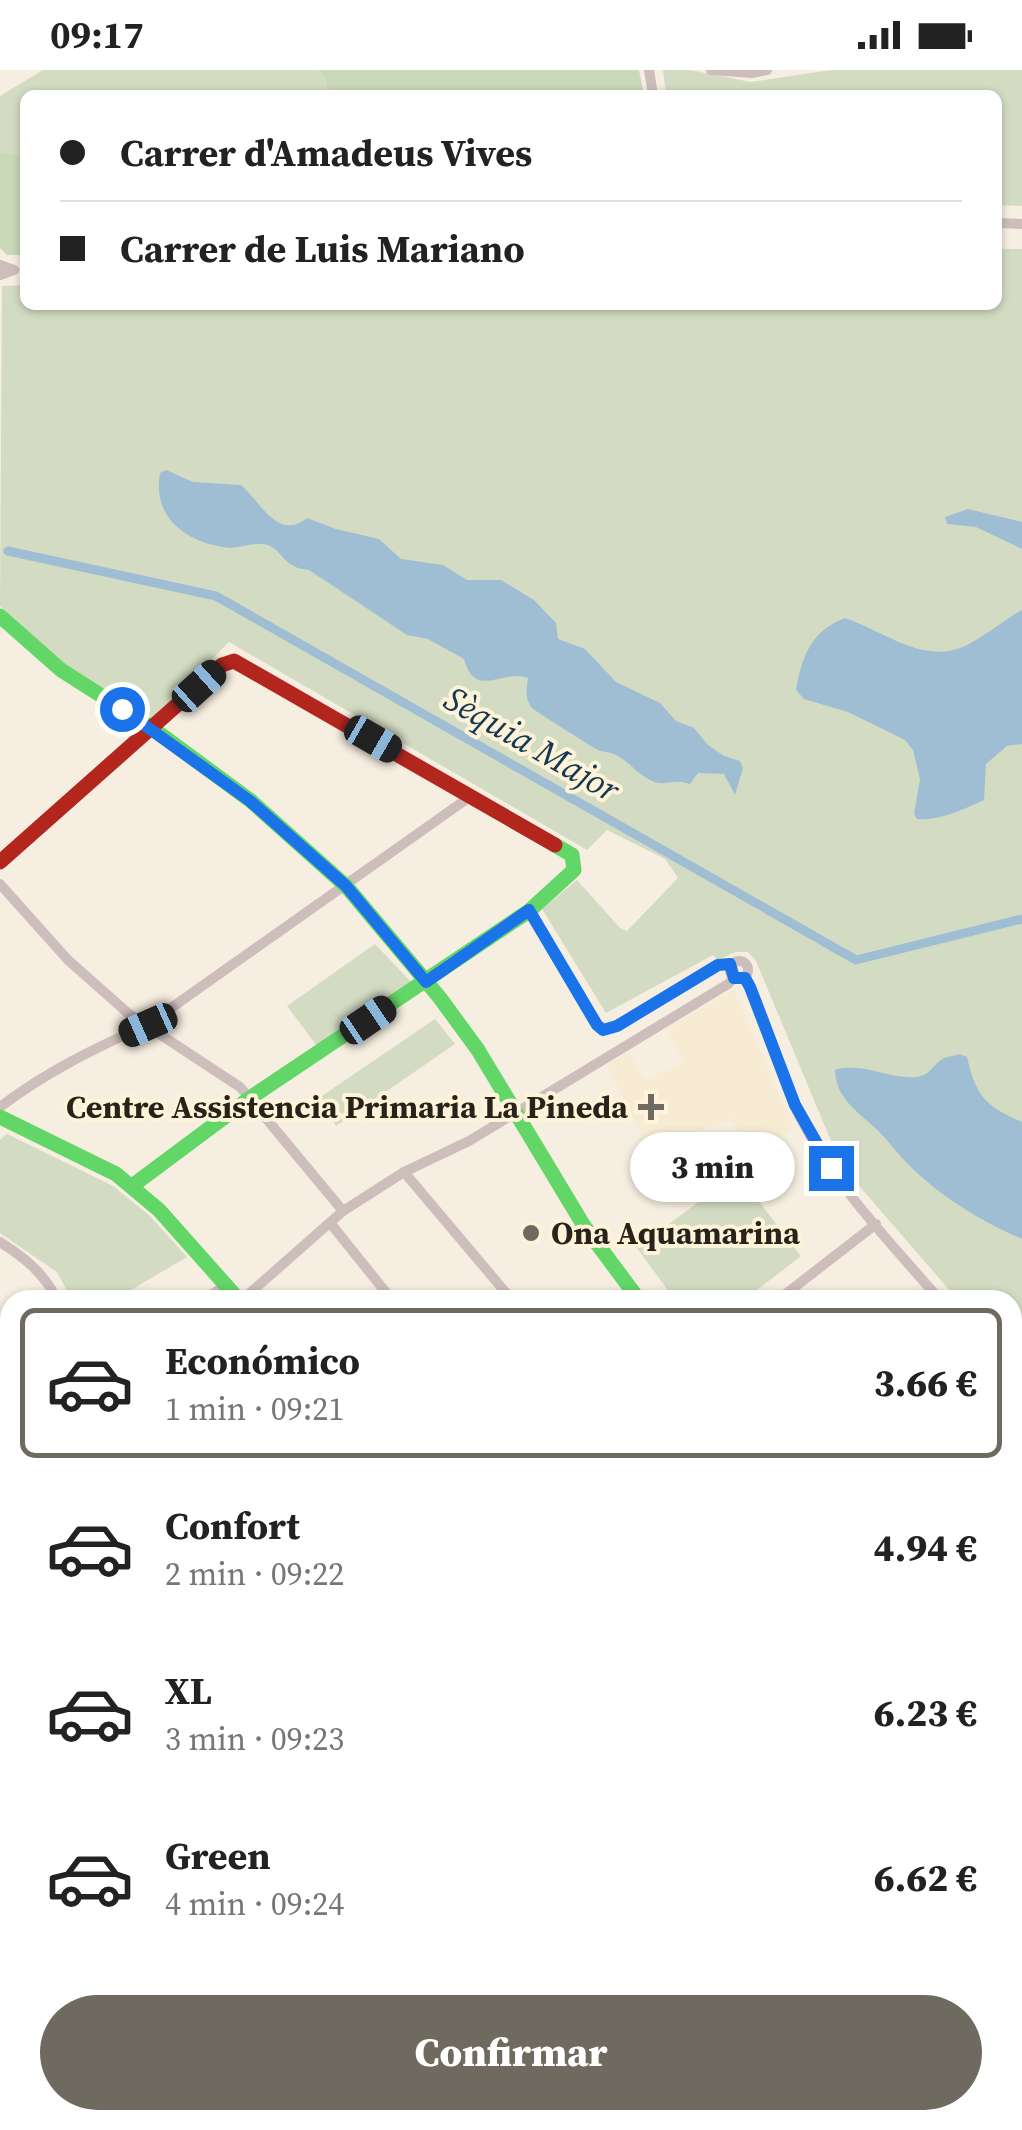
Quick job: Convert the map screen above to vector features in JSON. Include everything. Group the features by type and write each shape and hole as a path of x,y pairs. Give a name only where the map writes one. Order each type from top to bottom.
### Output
{"street":[{"path":"711,70 767,70"},
{"path":"0,265 19,270"},
{"path":"0,275 19,270"},
{"path":"0,616 61,670 152,728 250,801 346,886 469,1037 518,1111 584,1226 632,1290"},
{"path":"0,862 222,665 234,661 572,855 576,869 529,910 250,1098 132,1186"},
{"path":"231,1290 168,1219 132,1186 94,1162 2,1119 33,1082 148,1025 472,796"},
{"path":"0,884 68,960 129,1014 240,1087 343,1211"},
{"path":"529,910 597,1025 605,1030 718,965 737,974 804,1124 839,1179 932,1290"},
{"path":"253,1290 343,1211 404,1172 452,1150 518,1111 728,984 737,974"},
{"path":"404,1172 504,1290"},
{"path":"330,1224 384,1290"},
{"path":"791,1290 876,1224"},
{"path":"0,1242 18,1253 52,1290"},
{"path":"219,1290 226,1285"}],"shaded area":[{"path":"734,989 793,1128 759,1155 730,1119 648,1149 607,1065 629,1052 645,1080 683,1062 666,1029"}],"green space":[{"path":"43,70 319,70 327,90 20,90 20,155 0,152 0,96"},
{"path":"319,70 639,70 643,90 327,90"},
{"path":"663,70 690,70 751,82 831,70 1022,70 1022,206 1002,205 1002,90 665,90"},
{"path":"0,152 20,155 20,255 7,255 0,248"},
{"path":"1002,249 1022,249 1022,1290 949,1290 841,1165 756,961 748,952 717,960 713,955 606,1013 542,909 577,880 627,931 678,878 665,859 607,830 587,850 229,642 153,719 65,667 0,606 2,286 20,285 20,310 1002,310"},
{"path":"375,944 411,982 317,1046 287,1006"},
{"path":"435,1019 455,1044 336,1126 319,1098"},
{"path":"7,1134 113,1186 150,1216 187,1257 131,1290 67,1290 57,1272 0,1233 0,1140"},
{"path":"737,1173 801,1256 757,1290 668,1290 637,1248"}],"water":[{"path":"166,470 193,482 241,485 270,517 287,525 307,518 379,539 401,559 443,565 467,580 501,580 534,600 556,623 558,639 585,649 616,682 660,703 676,721 694,728 708,745 740,761 743,768 735,795 724,774 698,773 690,784 656,783 619,757 598,750 532,708 527,694 528,678 475,678 464,659 428,639 407,635 309,570 290,564 272,547 223,547 196,539 166,514 159,488 160,473"},
{"path":"968,509 1022,522 1022,549 976,527 947,524 945,517"},
{"path":"1022,610 1022,744 1007,746 986,764 984,800 952,814 917,819 914,814 920,779 913,750 905,740 848,712 804,699 796,690 810,646 824,630 845,618 906,645 937,652 969,644"},
{"path":"960,1054 967,1057 984,1098 1022,1122 1022,1239 975,1215 930,1185 848,1102 836,1080 835,1070 845,1068 917,1077 944,1058"}],"waterway":[{"name":"Sèquia Major","path":"8,551 216,596 856,960 1022,919"}],"traffic: fast":[{"path":"0,616 61,670 152,728 251,801 346,886 440,998 478,1050 584,1226 632,1290"},
{"path":"132,1186 250,1098 529,911 574,870 572,855 555,845"},
{"path":"0,1117 116,1174 159,1210 230,1290"}],"traffic: jam":[{"path":"0,862 222,665 234,661 555,845"}],"place":[{"name":"Centre Assistencia Primaria La Pineda","path":"651,1107"},
{"name":"Ona Aquamarina","path":"531,1233"}],"route":[{"path":"122,709 250,801 346,886 426,982 529,910 603,1030 610,1030 718,965 732,965 730,972 734,978 745,978 750,987 795,1105 831,1168"}]}
